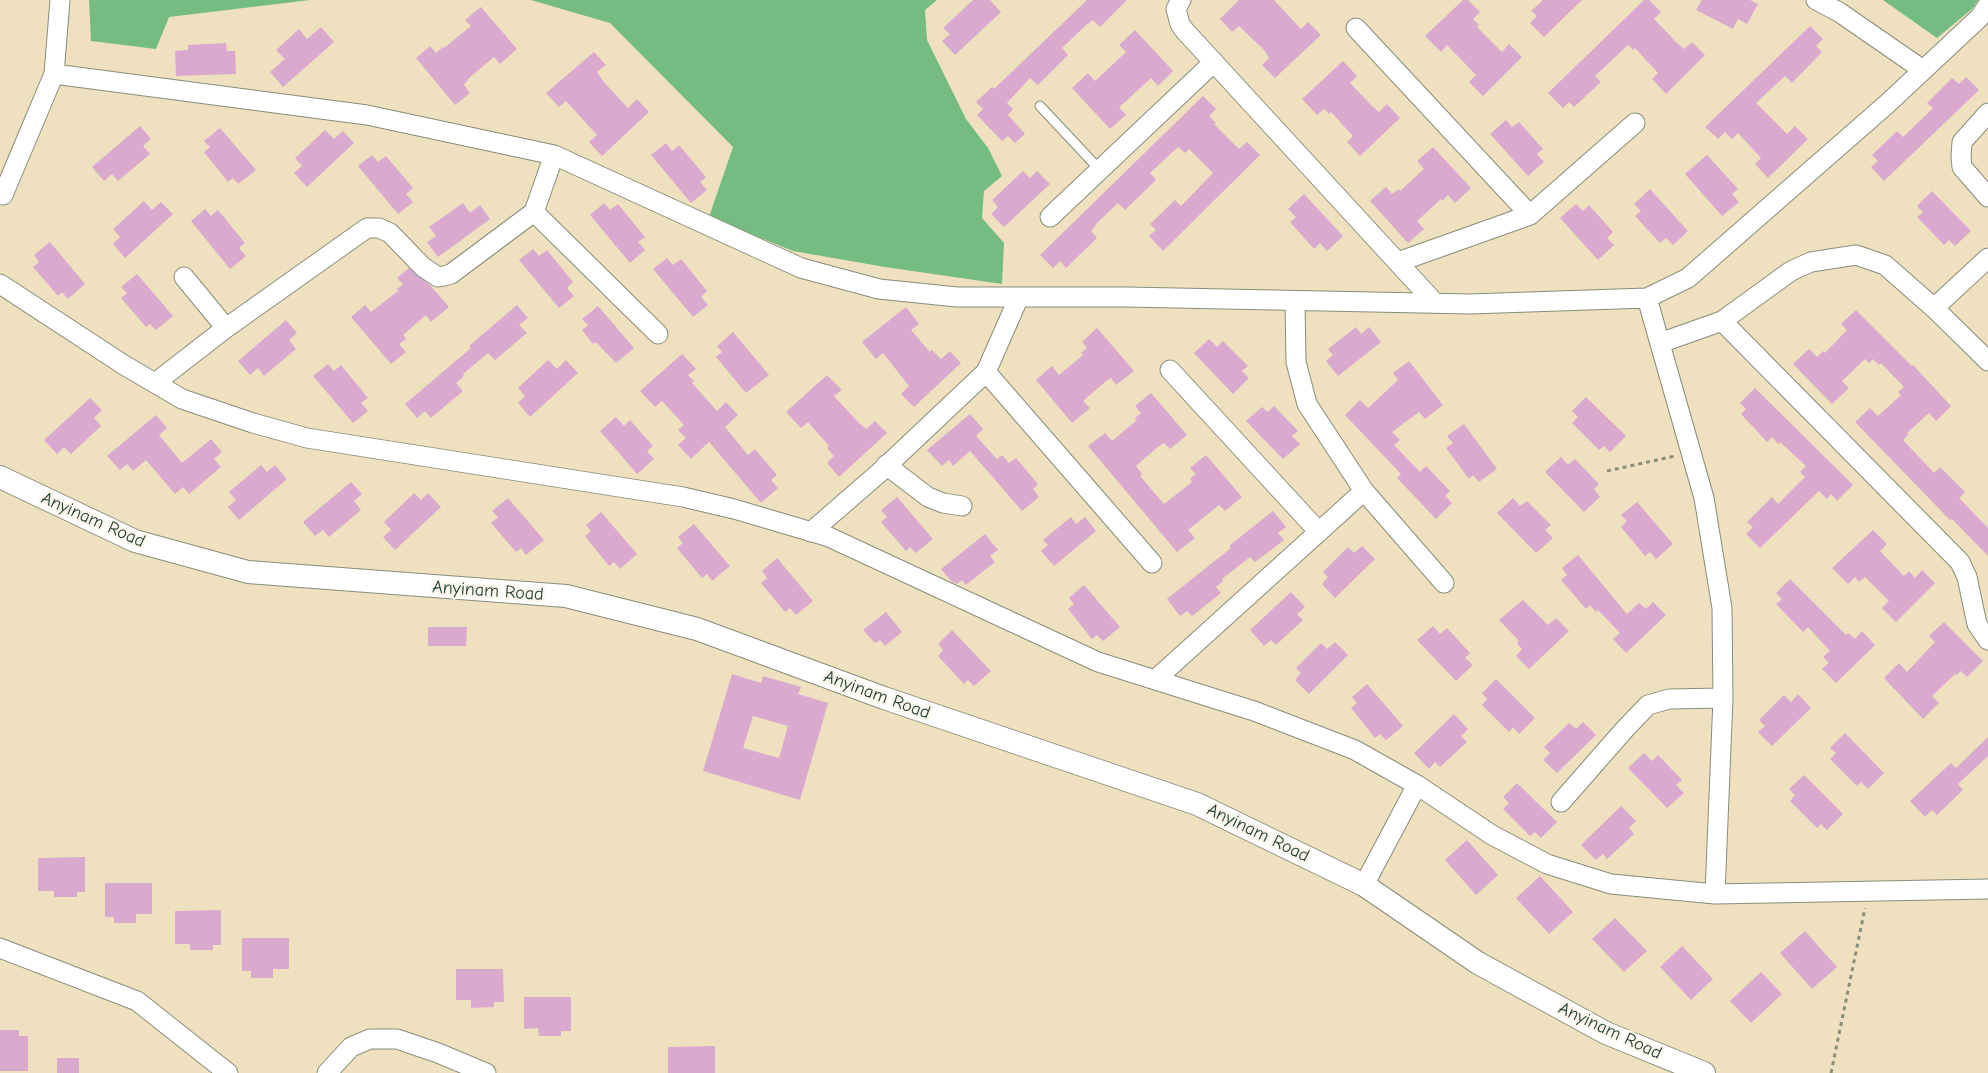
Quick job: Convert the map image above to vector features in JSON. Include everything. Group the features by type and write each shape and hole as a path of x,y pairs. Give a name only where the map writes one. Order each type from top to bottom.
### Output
{"street":[{"path":"1,198 54,74 60,0"},
{"path":"1181,0 1176,10 1180,24 1435,303"},
{"path":"1816,0 1839,12 1923,70"},
{"path":"54,74 367,115 554,155 801,268 879,289 957,297 1295,300 1470,304 1647,298 1688,278 1888,104 1980,17 1988,5"},
{"path":"1356,28 1530,215"},
{"path":"1050,217 1214,62"},
{"path":"1988,113 1962,142 1961,157 1962,167 1988,197"},
{"path":"1398,262 1530,215 1635,123"},
{"path":"155,383 226,328 367,228 379,228 390,233 422,267 438,277 451,274 534,212 554,155"},
{"path":"534,212 658,334"},
{"path":"1660,343 1722,321 1791,271 1811,262 1856,255 1885,264 1934,308 1988,361"},
{"path":"1934,308 1988,258"},
{"path":"184,277 226,328"},
{"path":"0,284 182,399 254,424 307,438 683,497 734,509 829,537 1098,662 1254,712 1355,750 1417,785 1492,835 1547,864 1611,884 1714,894 1988,889"},
{"path":"811,532 986,372 1019,297"},
{"path":"1647,298 1704,498 1722,608 1723,698 1714,894"},
{"path":"1295,300 1296,362 1307,404 1364,491 1444,583"},
{"path":"1722,321 1960,562 1967,577 1977,624 1988,640"},
{"path":"1170,370 1319,532"},
{"path":"986,372 1152,563"},
{"path":"886,465 928,497 943,503 962,506"},
{"name":"Anyinam Road","path":"0,477 135,541 248,572 566,596 696,629 884,698 1197,804 1364,885 1478,963 1606,1033 1704,1073"},
{"path":"1155,680 1364,491"},
{"path":"1562,802 1648,705 1668,699 1723,698"},
{"path":"1364,885 1417,785"},
{"path":"0,948 137,1001 228,1073"},
{"path":"327,1073 351,1047 370,1039 397,1039 438,1053 486,1073"}],"lane":[{"path":"1040,106 1100,170"}],"path":[{"path":"1607,471 1691,452"},
{"path":"1830,1073 1869,890"}],"green space":[{"path":"89,0 310,0 169,17 156,49 91,41"},
{"path":"531,0 937,0 925,10 927,40 966,119 988,148 1002,176 984,191 982,218 1004,243 1002,284 793,251 709,217 733,147 610,23"},
{"path":"1883,0 1978,0 1973,8 1937,38"}],"building":[{"path":"973,0 990,0 1001,12 955,55 942,41 950,34 943,28"},
{"path":"1087,0 1127,0 1100,27 1093,20 1085,26 1062,48 1068,55 1038,85 1030,78 1007,103 1013,109 1008,115 1025,134 1015,143 1008,136 1002,141 977,115 983,109 976,102 992,87 994,89"},
{"path":"1239,0 1274,0 1301,29 1308,22 1321,35 1275,78 1262,65 1269,58 1264,50 1239,26 1232,32 1220,19"},
{"path":"1463,0 1468,0 1480,12 1473,19 1479,25 1477,27 1502,52 1509,44 1522,57 1483,96 1469,82 1476,75 1447,45 1441,52 1425,36"},
{"path":"1543,0 1582,0 1544,37 1530,23 1537,16 1531,11"},
{"path":"1644,0 1649,0 1661,12 1654,19 1677,43 1684,49 1692,42 1705,55 1666,94 1652,79 1658,73 1635,48 1633,50 1628,45 1595,76 1601,82 1574,107 1569,102 1563,108 1548,93"},
{"path":"1702,0 1750,0 1758,4 1747,24 1738,19 1733,29 1696,10"},
{"path":"481,7 517,49 500,64 494,57 469,78 464,85 470,93 455,105 416,58 430,46 436,53 444,48 471,26 465,20"},
{"path":"1810,26 1823,39 1816,46 1822,52 1792,83 1785,76 1756,103 1787,134 1795,126 1808,139 1768,178 1755,164 1761,158 1738,133 1732,139 1725,132 1718,139 1705,127"},
{"path":"321,27 334,42 283,87 270,72 285,59 276,50 299,29 307,39"},
{"path":"1135,30 1173,71 1158,86 1151,78 1119,107 1126,115 1110,129 1072,88 1088,73 1095,81 1126,52 1119,45"},
{"path":"226,43 227,51 235,51 236,74 176,76 175,51 188,50 188,45"},
{"path":"594,52 606,65 597,72 603,81 628,108 637,99 649,112 602,156 589,142 597,135 566,101 559,107 546,93"},
{"path":"1343,61 1357,76 1350,83 1372,106 1379,112 1387,104 1400,118 1360,156 1347,142 1353,136 1331,112 1329,114 1324,109 1317,115 1302,99"},
{"path":"1966,77 1979,90 1884,181 1871,167 1878,161 1872,155 1897,131 1903,137 1926,115 1933,108 1927,103 1952,78 1959,84"},
{"path":"1203,96 1216,109 1209,116 1216,123 1214,124 1239,149 1247,142 1260,155 1163,251 1149,236 1156,230 1150,224 1175,200 1181,206 1213,173 1189,149 1185,153 1178,147 1150,173 1156,180 1125,210 1118,203 1097,223 1091,231 1097,238 1066,268 1060,261 1053,268 1040,255"},
{"path":"1506,120 1512,127 1519,122 1543,149 1537,154 1544,162 1528,176 1490,134"},
{"path":"140,126 151,139 143,146 150,154 118,181 112,174 104,181 92,167"},
{"path":"220,128 256,170 238,184 233,178 228,182 204,152 210,147 204,141"},
{"path":"325,130 334,139 343,131 354,143 307,187 294,173 302,166 295,158"},
{"path":"666,143 672,151 679,145 706,177 700,182 707,190 691,203 651,155"},
{"path":"1433,147 1471,188 1455,203 1448,195 1442,201 1441,199 1417,221 1424,229 1408,243 1370,201 1386,187 1392,194 1399,189 1400,191 1424,169 1417,161"},
{"path":"372,155 378,162 386,156 413,188 406,194 413,202 398,214 358,166"},
{"path":"1707,155 1738,189 1732,194 1739,202 1722,216 1685,174"},
{"path":"1023,171 1030,178 1037,171 1050,184 1004,227 991,214 998,207 992,200"},
{"path":"1650,189 1688,231 1673,245 1666,238 1660,243 1635,216 1641,211 1634,204"},
{"path":"1932,191 1971,231 1955,246 1949,240 1944,245 1917,217 1923,212 1917,206"},
{"path":"1304,194 1343,236 1327,251 1320,243 1314,249 1290,222 1296,217 1288,209"},
{"path":"144,201 152,210 161,202 173,214 125,258 113,244 120,237 113,229"},
{"path":"463,203 470,213 480,205 490,219 438,257 427,242 436,236 429,227"},
{"path":"604,203 610,210 618,204 645,237 638,242 645,250 630,263 590,215"},
{"path":"1576,204 1583,211 1589,205 1613,232 1607,238 1614,245 1598,260 1560,218"},
{"path":"205,209 211,216 218,210 245,243 239,248 246,256 230,269 191,221"},
{"path":"50,242 85,284 68,299 62,292 58,296 33,267 39,262 34,255"},
{"path":"533,249 539,256 547,250 573,282 567,288 574,296 559,308 519,260"},
{"path":"667,258 673,265 681,259 707,291 701,297 708,305 693,317 653,269"},
{"path":"409,268 431,286 449,307 431,322 426,315 403,335 406,339 399,344 406,352 391,364 351,317 365,305 371,312 398,291 397,289 403,284 397,278"},
{"path":"137,274 173,316 156,330 150,324 146,327 121,298 127,293 121,287"},
{"path":"517,305 528,318 519,325 527,333 495,360 488,353 463,374 464,376 456,383 463,391 431,418 425,411 417,418 405,404 471,348 469,346"},
{"path":"598,306 634,348 616,363 596,342 593,344 582,330 588,325 582,319"},
{"path":"906,307 919,324 911,330 930,352 932,350 941,359 950,351 961,363 914,407 901,394 909,386 883,353 876,359 862,342"},
{"path":"1856,310 1913,365 1951,406 1936,421 1929,413 1907,433 1908,435 1903,440 1934,473 1940,467 1965,492 1959,498 1988,528 1988,556 1952,519 1950,520 1855,422 1870,408 1878,416 1901,395 1898,392 1904,387 1881,363 1879,365 1873,359 1869,363 1865,359 1842,381 1849,388 1832,404 1793,364 1809,349 1817,357 1823,351 1825,353 1847,330 1841,324"},
{"path":"286,320 297,333 289,340 296,349 264,376 258,368 250,375 238,361"},
{"path":"1356,327 1361,334 1369,327 1381,342 1338,376 1326,361 1333,355 1328,349"},
{"path":"1097,328 1134,371 1116,385 1111,378 1105,382 1083,401 1090,408 1072,423 1036,380 1052,366 1059,375 1083,355 1081,353 1087,348 1082,342"},
{"path":"733,332 769,375 746,393 716,357 722,352 717,346"},
{"path":"1209,339 1217,347 1223,341 1248,366 1242,371 1249,378 1233,394 1194,353"},
{"path":"682,354 696,369 688,375 694,381 692,383 717,411 726,402 738,415 725,427 748,455 755,449 777,475 771,480 778,488 761,503 709,442 691,459 678,445 686,438 678,430 684,425 662,401 655,407 640,391"},
{"path":"548,360 557,369 566,360 578,373 530,417 518,403 525,396 518,388"},
{"path":"1409,361 1443,405 1425,419 1419,412 1392,432 1400,440 1394,445 1420,472 1426,466 1450,491 1445,496 1452,503 1436,519 1397,478 1401,474 1345,415 1360,400 1368,408 1398,380 1393,373"},
{"path":"328,364 334,371 341,365 368,398 361,403 368,411 353,423 313,376"},
{"path":"827,375 842,390 834,396 857,421 866,429 875,421 887,433 839,477 827,463 834,456 827,448 829,446 808,422 801,428 786,412"},
{"path":"1755,388 1853,485 1837,501 1831,494 1827,499 1819,491 1760,548 1746,534 1753,527 1747,522 1772,497 1778,504 1805,477 1800,472 1806,466 1772,437 1767,442 1741,414 1746,409 1740,403"},
{"path":"1151,393 1187,435 1170,449 1164,443 1159,446 1136,466 1142,474 1140,476 1164,504 1192,482 1190,479 1196,474 1190,468 1206,455 1242,497 1225,511 1219,505 1188,530 1195,538 1177,552 1088,446 1105,433 1112,441 1137,420 1135,418 1141,413 1135,406"},
{"path":"1586,397 1626,436 1610,452 1604,446 1599,450 1572,423 1578,417 1572,411"},
{"path":"90,398 102,410 94,418 101,426 71,454 64,447 57,454 44,440"},
{"path":"1274,406 1298,431 1292,436 1300,444 1283,459 1246,421 1262,407 1268,412"},
{"path":"970,414 983,429 976,436 997,459 1002,455 1009,463 1016,458 1038,484 1033,489 1039,497 1022,511 970,451 953,466 949,460 942,466 927,450"},
{"path":"156,415 167,428 159,435 182,463 211,439 222,452 214,459 221,467 189,494 183,487 175,494 146,460 133,471 127,464 120,470 107,456"},
{"path":"616,417 624,426 630,420 653,446 647,451 654,459 637,474 600,431"},
{"path":"1464,424 1497,469 1479,482 1473,475 1469,479 1446,448 1453,443 1447,436"},
{"path":"1561,457 1568,465 1575,459 1599,484 1594,489 1600,497 1584,512 1545,472"},
{"path":"261,465 267,472 275,465 287,479 239,520 228,507 236,500 229,492"},
{"path":"351,482 362,494 354,501 361,510 329,537 323,530 315,536 303,522"},
{"path":"414,493 421,500 428,493 441,507 395,550 383,537 391,530 384,522"},
{"path":"897,497 933,539 916,553 910,547 906,551 881,522 887,517 881,510"},
{"path":"508,498 544,540 526,555 521,548 516,552 491,523 498,517 492,511"},
{"path":"1513,498 1520,506 1527,501 1551,525 1545,530 1553,538 1536,553 1497,513"},
{"path":"1637,502 1673,544 1656,559 1650,552 1645,556 1621,527 1627,521 1621,515"},
{"path":"1273,511 1286,527 1278,533 1284,540 1255,562 1250,557 1222,579 1223,581 1216,587 1221,593 1192,616 1187,611 1180,616 1167,599 1231,548 1229,546"},
{"path":"601,512 637,554 620,569 614,562 609,566 585,536 591,531 586,525"},
{"path":"1071,517 1076,524 1085,517 1096,531 1054,566 1041,551 1048,545 1043,540"},
{"path":"694,524 730,566 712,581 707,574 702,578 677,548 683,543 678,537"},
{"path":"1873,530 1887,544 1880,551 1904,576 1909,571 1915,578 1922,570 1935,583 1896,622 1882,608 1889,601 1865,577 1859,582 1855,577 1848,584 1832,568"},
{"path":"985,534 998,550 990,556 995,562 966,585 962,580 957,584 951,581 941,569"},
{"path":"1362,546 1375,559 1335,598 1322,584 1328,577 1323,572 1348,547 1354,553"},
{"path":"1578,555 1627,614 1639,603 1646,609 1653,602 1666,615 1626,653 1613,639 1620,633 1598,610 1596,612 1590,605 1586,609 1561,580 1567,575 1562,568"},
{"path":"777,558 813,601 796,615 790,608 785,612 761,583 767,578 762,571"},
{"path":"1790,579 1846,635 1848,633 1855,639 1862,631 1875,645 1836,683 1822,669 1829,663 1823,657 1830,651 1808,627 1803,632 1776,604 1782,599 1776,593"},
{"path":"1084,585 1120,627 1103,641 1097,635 1092,639 1068,609 1074,604 1069,598"},
{"path":"1291,592 1305,607 1297,614 1303,620 1276,645 1271,640 1264,646 1250,630"},
{"path":"1523,600 1548,625 1556,618 1569,631 1529,669 1516,656 1522,649 1517,643 1519,641 1499,620"},
{"path":"886,612 902,632 885,646 880,640 875,643 863,630"},
{"path":"1944,622 1983,661 1967,677 1961,671 1955,674 1932,696 1939,703 1923,719 1884,678 1899,663 1907,672 1935,642 1929,636"},
{"path":"1433,626 1440,634 1447,628 1470,653 1465,658 1473,665 1456,681 1417,640"},
{"path":"428,627 467,627 466,646 428,646"},
{"path":"952,630 991,671 974,686 968,680 964,684 938,656 943,650 938,644"},
{"path":"1335,642 1348,655 1309,694 1295,680 1301,673 1296,668 1321,643 1327,649"},
{"path":"732,674 761,683 763,676 801,687 798,694 828,703 800,800 703,771","holes":["753,716 788,726 779,758 743,748"]},
{"path":"1496,679 1535,718 1519,734 1513,727 1509,732 1482,705 1487,699 1482,693"},
{"path":"1367,684 1403,726 1386,740 1380,734 1375,738 1351,708 1357,703 1352,697"},
{"path":"1798,694 1811,708 1772,746 1758,732 1765,726 1759,720 1784,695 1791,702"},
{"path":"1454,714 1468,729 1461,736 1467,742 1440,767 1435,762 1429,769 1414,753"},
{"path":"1583,722 1596,735 1557,773 1543,760 1550,753 1544,747 1569,723 1576,729"},
{"path":"1845,733 1884,773 1868,789 1861,782 1857,786 1830,759 1836,753 1830,748"},
{"path":"1988,737 1988,756 1958,784 1963,790 1937,815 1932,810 1925,817 1910,801 1951,763 1956,768"},
{"path":"1644,753 1652,761 1658,755 1682,780 1676,785 1684,793 1667,808 1628,768"},
{"path":"1804,775 1843,814 1827,830 1821,824 1817,828 1790,801 1795,795 1789,789"},
{"path":"1517,783 1557,822 1541,838 1535,832 1530,836 1503,809 1509,803 1503,797"},
{"path":"1621,806 1636,821 1629,828 1634,834 1607,859 1603,854 1596,860 1581,845"},
{"path":"1467,840 1498,875 1476,895 1445,860"},
{"path":"85,857 85,892 77,892 77,897 54,897 54,891 38,891 38,858"},
{"path":"1540,876 1573,912 1549,934 1516,898"},
{"path":"105,883 152,883 152,914 136,914 136,923 114,923 114,917 105,917"},
{"path":"221,910 221,945 213,945 213,950 190,950 190,944 175,944 175,911"},
{"path":"1615,918 1647,951 1624,972 1592,939"},
{"path":"1805,931 1837,967 1812,989 1780,953"},
{"path":"242,938 289,938 289,969 273,969 273,978 251,978 251,971 242,971"},
{"path":"1682,946 1713,979 1691,1000 1660,967"},
{"path":"456,969 503,969 504,1002 494,1002 494,1007 471,1008 471,1000 456,1000"},
{"path":"1761,972 1782,994 1751,1023 1730,1001"},
{"path":"524,997 571,997 571,1031 561,1031 561,1036 539,1036 538,1028 524,1029"},
{"path":"0,1030 19,1030 19,1036 28,1036 28,1071 0,1071"},
{"path":"715,1046 715,1073 668,1073 668,1047"},
{"path":"57,1058 79,1058 79,1073 57,1073"}]}
